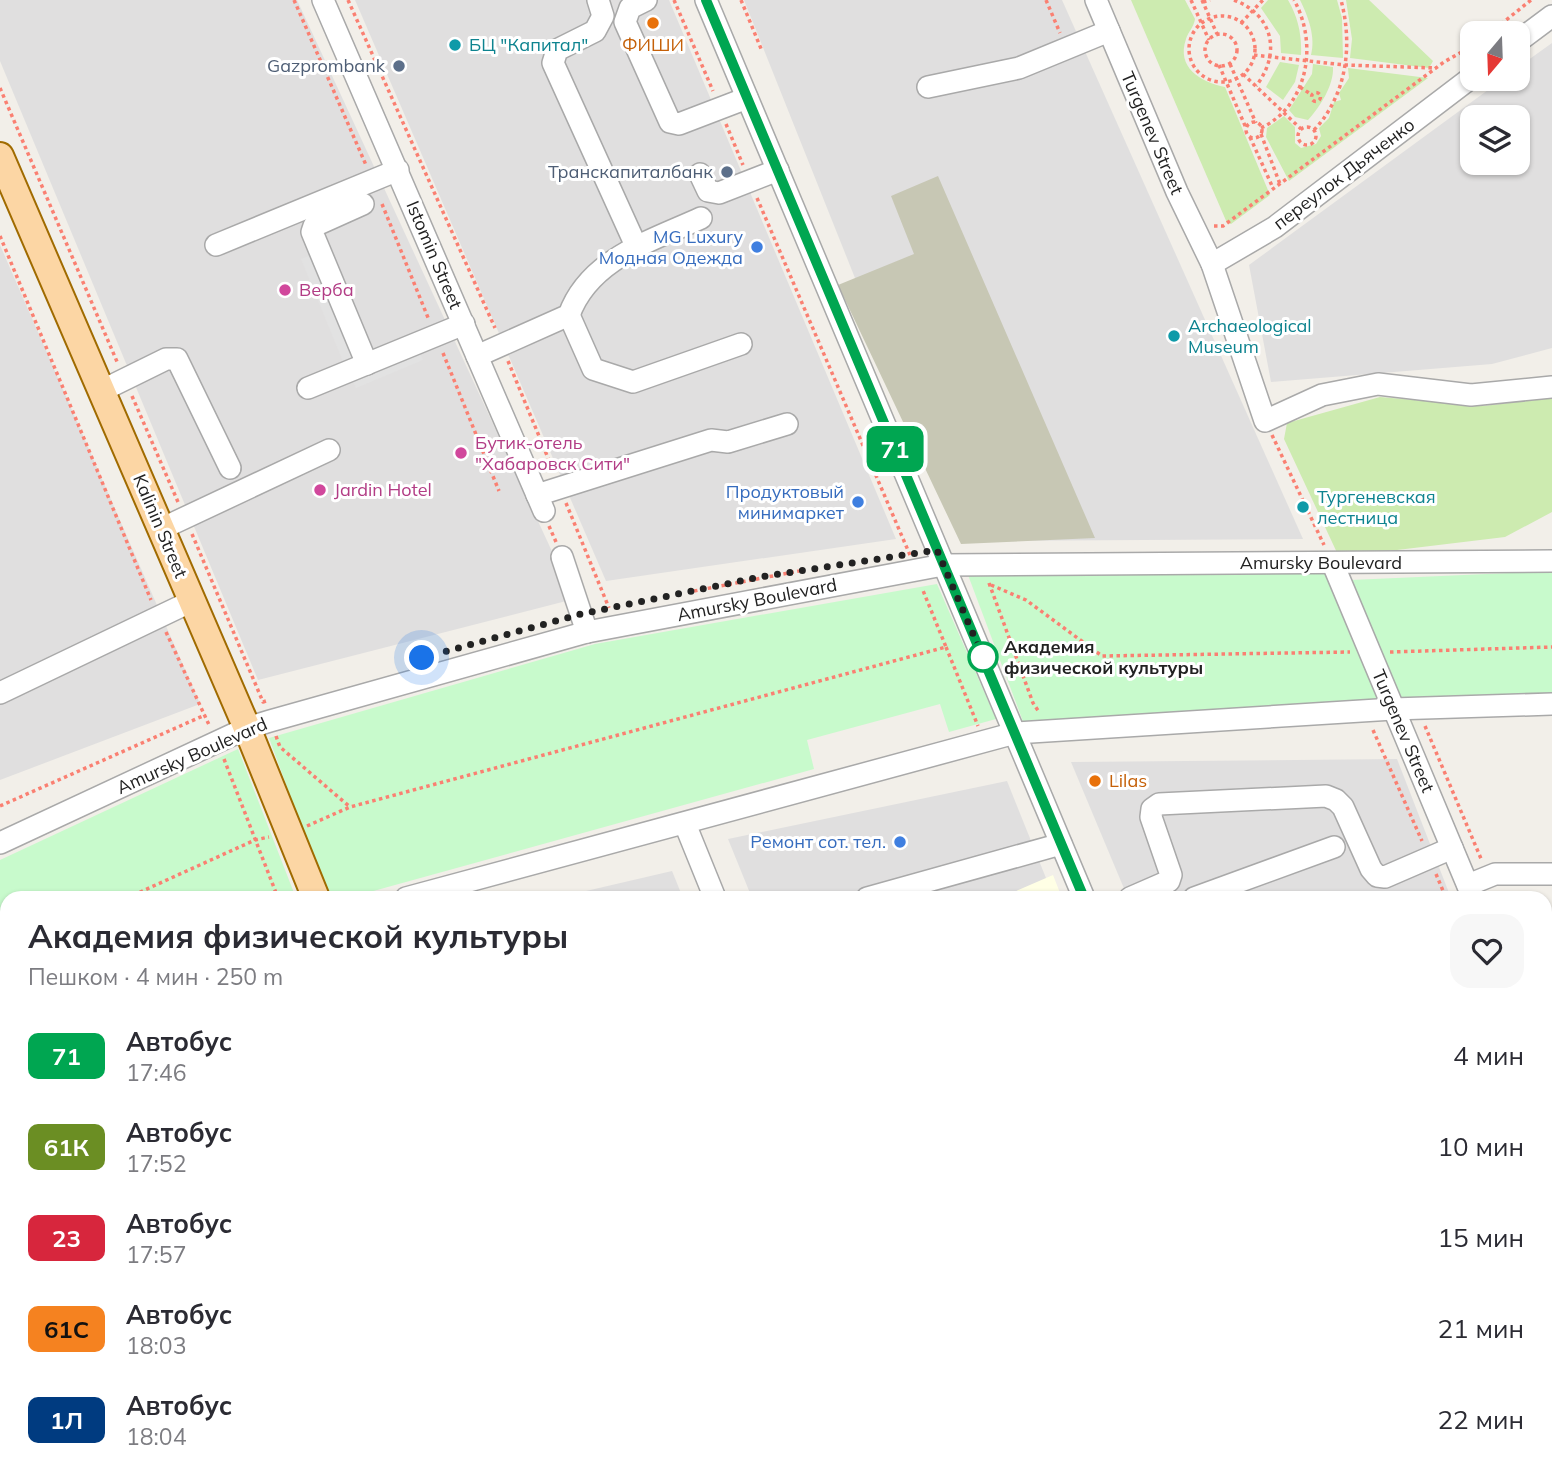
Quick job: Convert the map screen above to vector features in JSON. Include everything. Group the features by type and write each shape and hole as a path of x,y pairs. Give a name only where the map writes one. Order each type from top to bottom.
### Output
{"main road":[{"name":"Kalinin Street","path":"0,156 113,385 161,529 192,601 260,717 290,833 313,891"}],"street":[{"name":"Istomin Street","path":"323,0 540,503"},
{"path":"598,0 603,16 595,31 557,50 553,63 637,248"},
{"path":"646,0 630,8 625,22 670,122 680,124 747,98"},
{"path":"706,0 1081,891"},
{"name":"Turgenev Street","path":"1096,0 1177,192 1212,264 1265,421"},
{"path":"1530,33 1552,16"},
{"path":"928,87 1019,68 1109,31"},
{"name":"переулок Дьяченко","path":"1212,264 1275,228 1460,86"},
{"path":"216,245 398,170"},
{"path":"700,174 708,191 719,193 778,170"},
{"path":"363,204 314,226 312,232 368,364"},
{"path":"701,218 615,258 594,275 575,297 569,315 593,369 634,382 741,344"},
{"path":"477,356 569,315"},
{"path":"308,388 464,324"},
{"path":"113,385 166,359 177,359 230,468"},
{"path":"1265,421 1322,396 1378,384 1471,395 1552,387"},
{"path":"540,503 560,488 711,440 728,442 787,424"},
{"path":"161,529 329,450"},
{"path":"562,557 584,623"},
{"name":"Amursky Boulevard","path":"0,843 218,742 260,717 584,623 913,562 943,565 1552,561"},
{"name":"Turgenev Street","path":"1333,564 1470,891"},
{"path":"0,693 192,601"},
{"path":"432,891 1014,733 1394,709 1552,704"},
{"path":"1146,891 1168,881 1171,875 1151,817 1152,809 1159,804 1326,796 1343,807 1377,876 1385,877 1452,848"},
{"path":"685,824 712,891"},
{"path":"892,891 1061,844"},
{"path":"1213,891 1334,847"},
{"path":"1470,891 1489,876 1552,874"}],"path":[{"path":"293,0 372,181 499,491"},
{"path":"348,0 502,345 609,608 584,623"},
{"path":"674,0 913,562 977,722"},
{"path":"741,0 762,51"},
{"path":"1046,0 1067,47"},
{"path":"1191,0 1209,40 1206,55 1212,63 1230,63 1237,54 1236,43 1228,35 1217,34 1209,40"},
{"path":"1210,0 1203,1 1217,34"},
{"path":"1234,0 1254,10 1268,27 1272,57 1266,73 1256,86"},
{"path":"1241,23 1263,0"},
{"path":"1261,128 1283,112 1300,87 1307,61 1308,38 1303,16 1294,0"},
{"path":"1301,129 1298,140 1306,145 1316,139 1314,130 1336,96 1348,44 1341,0"},
{"path":"1505,21 1531,0"},
{"path":"1226,16 1241,23 1251,34 1254,55 1243,74 1226,81 1212,81 1202,76 1190,58 1191,37 1201,23 1210,18 1226,16"},
{"path":"1209,221 1216,227 1223,226 1436,68 1460,53"},
{"path":"1254,55 1345,65 1436,68"},
{"path":"1230,63 1256,123 1261,128 1280,184"},
{"path":"1219,65 1273,188"},
{"path":"1243,74 1301,129"},
{"path":"1300,87 1312,95"},
{"path":"0,88 113,385 185,517 260,717 280,747 350,807"},
{"path":"1247,128 1256,123"},
{"path":"1301,129 1306,127 1314,130"},
{"path":"1250,137 1261,134"},
{"path":"0,236 159,617 218,742 275,891"},
{"path":"1265,421 1326,549 1312,549"},
{"path":"540,503 562,557"},
{"path":"898,555 913,562"},
{"path":"691,591 801,571"},
{"path":"1041,714 1032,703 989,584 1026,600 1102,656 1552,647"},
{"path":"142,891 255,840 290,833 350,807 946,647"},
{"path":"260,717 276,698"},
{"path":"0,806 205,715"},
{"path":"1422,721 1489,876"},
{"path":"1370,723 1443,891"}],"shaded area":[{"path":"0,0 297,0 574,599 258,680 0,61"},
{"path":"355,0 669,0 896,539 606,581"},
{"path":"744,0 1062,0 1303,539 960,541"},
{"path":"1552,43 1552,348 1492,364 1271,382 1249,265 1460,110 1460,175 1530,175 1530,105 1467,105 1487,91 1530,91 1530,59"},
{"path":"938,176 1095,538 961,544 838,285 914,254 891,196"},
{"path":"0,245 200,704 0,780"},
{"path":"314,254 358,359 344,364 301,259"},
{"path":"418,348 423,360 356,388 350,375"},
{"path":"1397,759 1448,891 1125,891 1071,762"},
{"path":"1007,781 1051,891 749,891 728,839"},
{"path":"672,871 680,891 586,891"},
{"path":"1053,875 1059,891 1016,891"}],"green space":[{"path":"1131,0 1185,0 1195,19 1187,36 1184,58 1199,77 1225,87 1270,195 1231,224 1227,223"},
{"path":"1268,0 1288,0 1299,26 1301,55 1281,53 1280,36 1261,8"},
{"path":"1300,0 1337,0 1342,18 1343,58 1311,55 1312,34"},
{"path":"1346,0 1369,0 1433,61 1429,68 1350,58 1352,39"},
{"path":"1280,62 1299,65 1295,82 1283,100 1266,87"},
{"path":"1313,64 1333,67 1333,74 1325,95 1308,120 1295,117 1289,110 1312,74"},
{"path":"1348,68 1428,78 1289,181 1266,137 1267,128 1284,116 1295,127 1295,143 1301,148 1316,144 1321,136 1319,128 1329,118 1334,102 1341,100 1339,93 1349,78"},
{"path":"1380,397 1483,406 1552,398 1552,512 1505,537 1339,557 1284,439 1287,423"},
{"path":"1552,571 1552,698 1401,702 1351,580"},
{"path":"1329,572 1382,703 1024,724 968,575"},
{"path":"937,584 996,719 949,732 940,704 807,740 814,769 373,891 325,891 269,738 595,644"},
{"path":"238,749 293,891 0,891 0,860"}],"bus line":[{"name":"71","path":"706,0 1081,891"}],"place":[{"name":"ФИШИ","path":"653,23"},
{"name":"БЦ \"Капитал\"","path":"455,45"},
{"name":"Gazprombank","path":"399,66"},
{"name":"Транскапиталбанк","path":"727,172"},
{"name":"MG Luxury Модная Одежда","path":"757,247"},
{"name":"Верба","path":"285,290"},
{"name":"Archaeological Museum","path":"1174,336"},
{"name":"Бутик-отель \"Хабаровск Сити\"","path":"461,453"},
{"name":"Jardin Hotel","path":"320,490"},
{"name":"Продуктовый минимаркет","path":"858,502"},
{"name":"Тургеневская лестница","path":"1303,507"},
{"name":"Академия физической культуры","path":"983,657"},
{"name":"Lilas","path":"1095,781"},
{"name":"Ремонт сот. тел.","path":"900,842"}],"route":[{"path":"422,658 581,614 760,577 937,550 983,657"}]}
